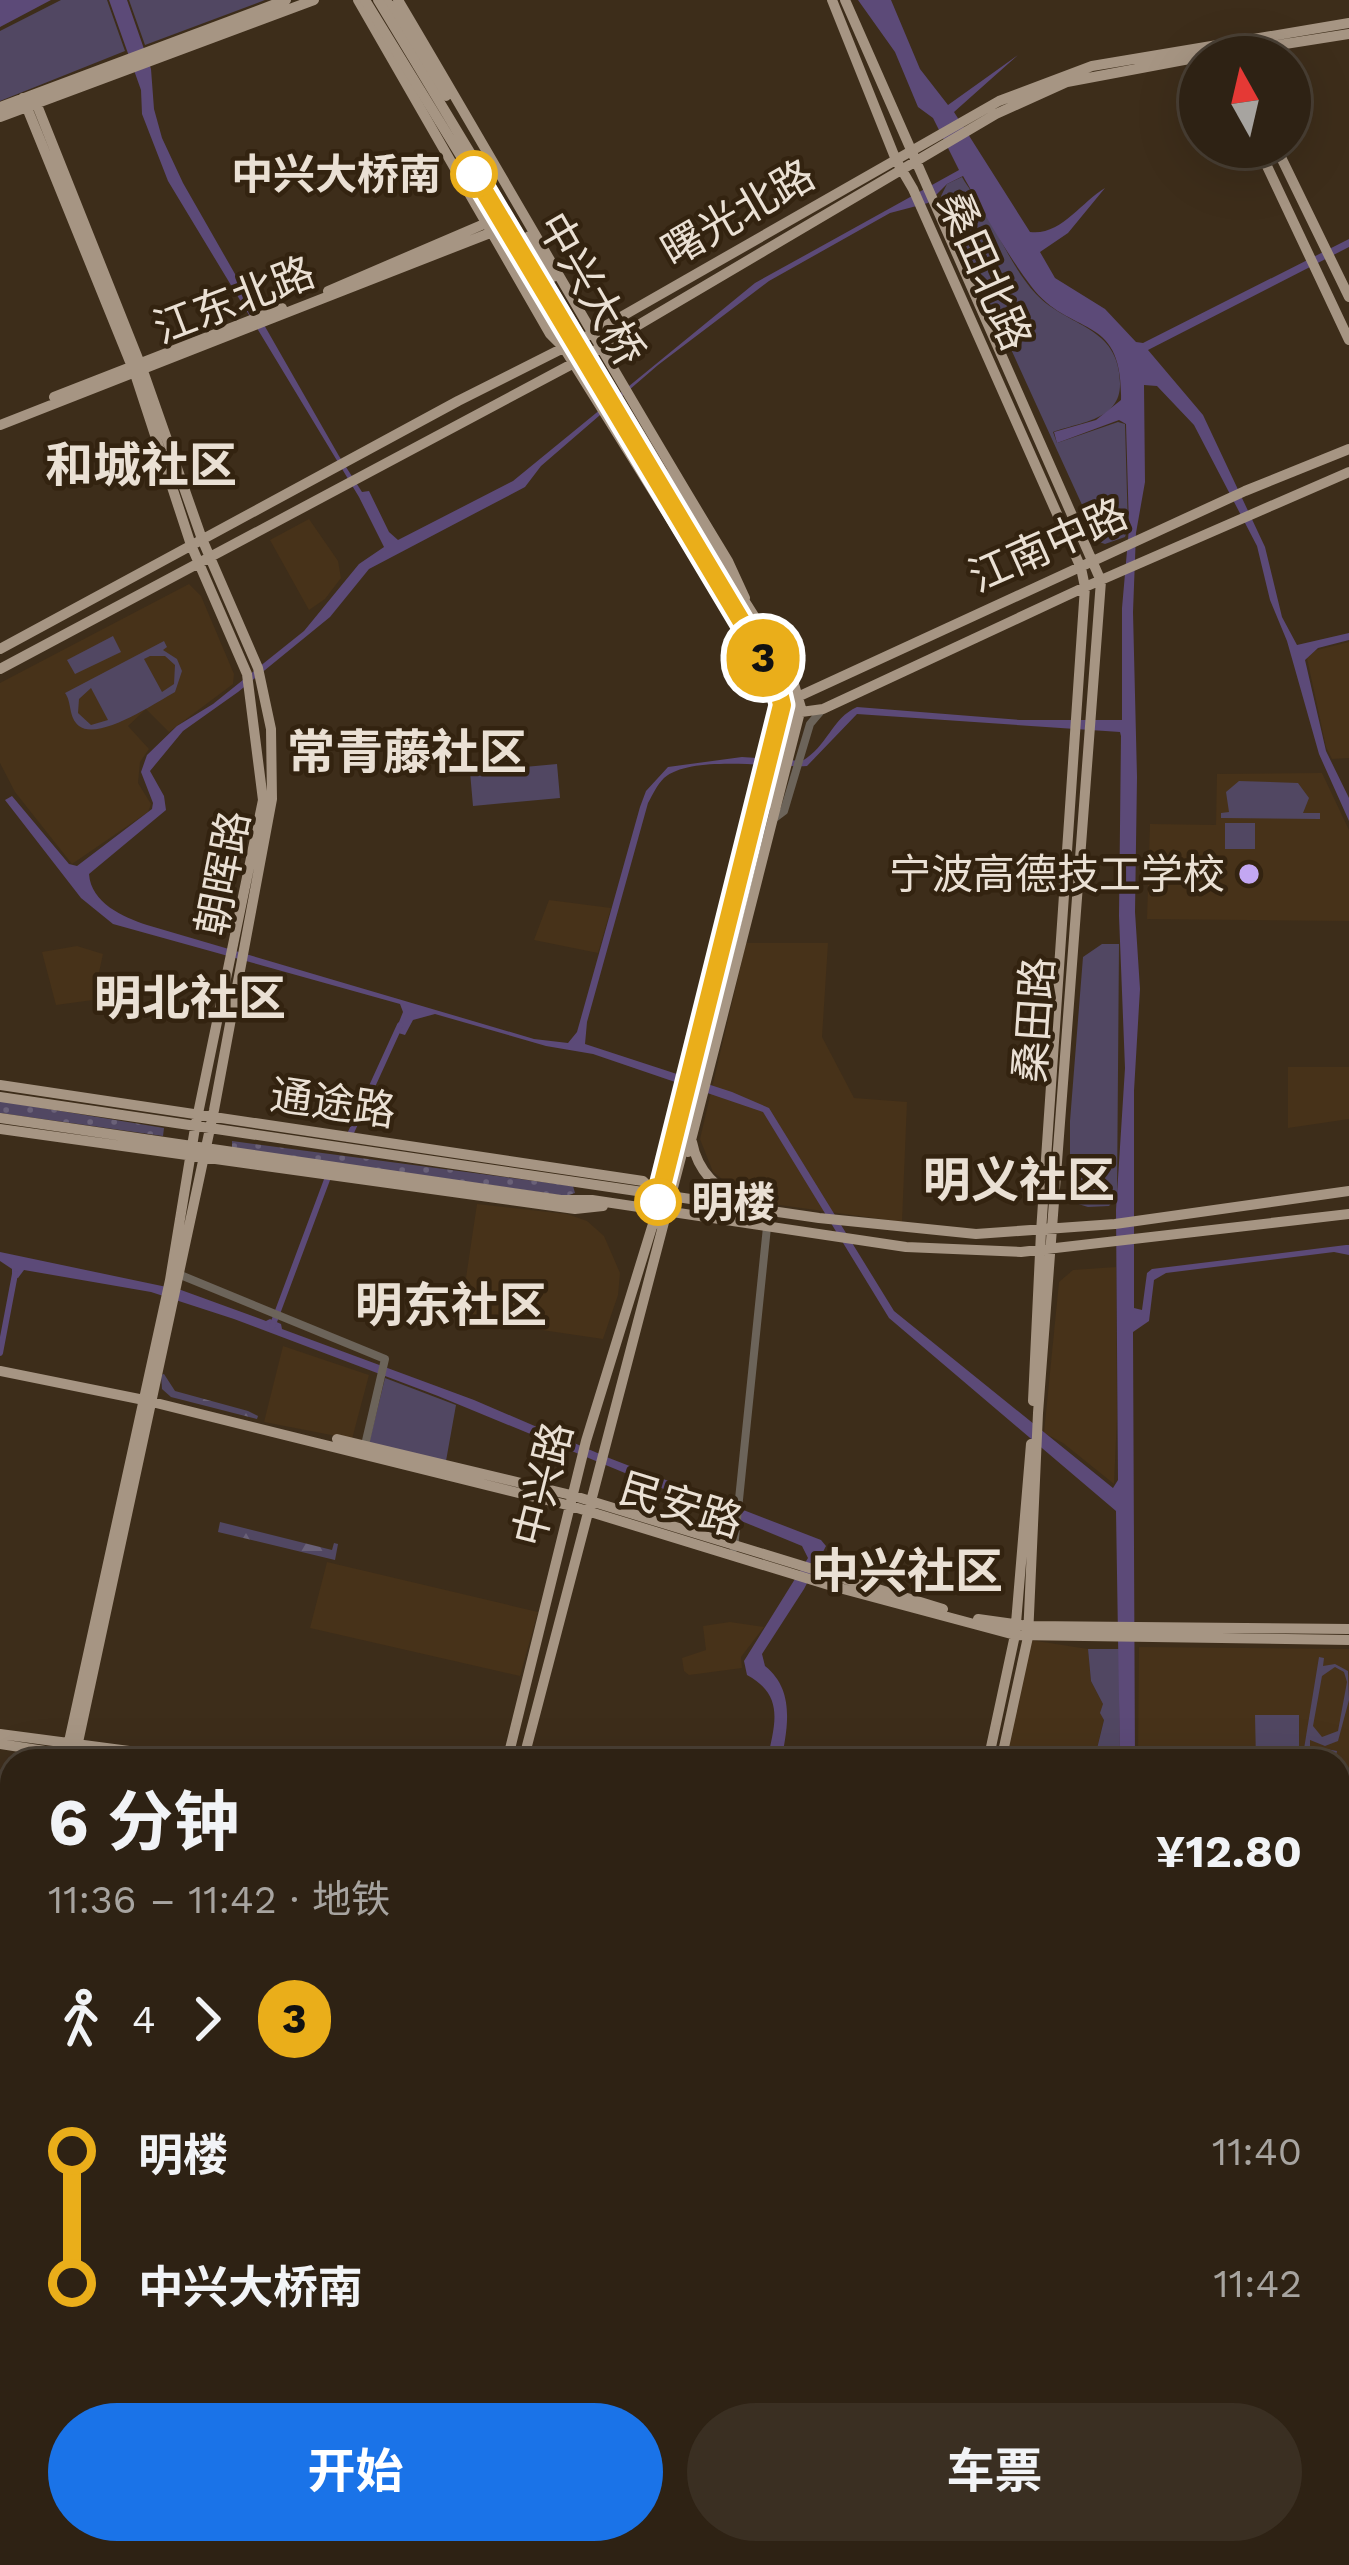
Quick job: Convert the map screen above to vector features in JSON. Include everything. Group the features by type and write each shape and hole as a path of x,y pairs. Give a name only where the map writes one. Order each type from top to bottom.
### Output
{"main road":[{"path":"150,57 286,0"},
{"path":"0,107 29,101 314,0"},
{"path":"362,0 487,228 550,334 564,348"},
{"name":"中兴大桥","path":"362,0 661,476"},
{"path":"381,0 392,7 591,334"},
{"name":"中兴大桥","path":"381,0 744,614"},
{"path":"398,0 742,588 744,614 791,707 782,762"},
{"name":"桑田北路","path":"832,0 1081,568"},
{"name":"桑田北路","path":"845,0 1095,561"},
{"name":"曙光北路","path":"1292,36 1349,23"},
{"name":"曙光北路","path":"1311,39 1349,34"},
{"name":"曙光北路","path":"0,670 574,362 970,122 1092,66 1179,57"},
{"path":"419,88 564,348 713,587 744,614 791,674 776,817 699,1061"},
{"path":"0,117 29,101"},
{"name":"朝晖路","path":"29,101 138,369 196,542 253,675 263,800 205,1155 69,1749"},
{"name":"曙光北路","path":"0,649 900,164"},
{"path":"1268,168 1349,340"},
{"path":"1286,168 1349,297"},
{"name":"江东北路","path":"0,421 487,228"},
{"name":"江南中路","path":"791,707 1142,538 1349,448"},
{"name":"江南中路","path":"791,707 823,709 1140,562 1349,472"},
{"name":"桑田路","path":"1022,1631 1081,739 1101,581 1095,561"},
{"name":"桑田路","path":"1081,568 1085,587 1083,714"},
{"name":"中兴路","path":"510,1749 586,1442 664,1211 699,1061 782,762"},
{"name":"朝晖路","path":"175,1276 191,1153 234,971"},
{"name":"通途路","path":"0,1085 197,1122"},
{"name":"通途路","path":"0,1096 335,1137 360,1145 819,1218 976,1234 1046,1231"},
{"name":"中兴路","path":"664,1211 665,1194 692,1139 688,1108"},
{"name":"通途路","path":"0,1118 191,1153"},
{"name":"通途路","path":"211,1124 323,1145 360,1145"},
{"name":"通途路","path":"0,1129 617,1204 906,1247 1046,1251"},
{"path":"692,1139 696,1161 708,1179 751,1208"},
{"name":"通途路","path":"315,1170 341,1178 575,1209 617,1204"},
{"path":"1046,1231 1349,1191"},
{"path":"1046,1251 1349,1214"},
{"name":"中兴路","path":"526,1749 658,1228"},
{"name":"民安路","path":"3,1369 365,1445 1022,1631 1349,1629"},
{"name":"民安路","path":"149,1399 572,1501"},
{"path":"991,1749 1022,1631"},
{"path":"1003,1749 1022,1631"},
{"name":"民安路","path":"1147,1632 1349,1640"},
{"path":"0,1734 49,1749"},
{"path":"0,1744 31,1749"}],"street":[{"path":"782,762 823,709"},
{"path":"734,1551 766,1227"},
{"path":"175,1276 385,1360 365,1445"}],"shaded area":[{"path":"0,0 51,0 0,27"},
{"path":"109,0 127,0 151,69 162,138 183,183 339,456 362,492 369,491 389,532 398,540 513,481 755,283 959,170 933,118 918,107 895,52 858,0 891,0 920,69 948,105 1018,55 954,112 1030,232 1061,224 1105,188 1068,233 1040,252 1055,278 1105,309 1136,342 1143,343 1349,239 1349,247 1148,350 1203,415 1265,547 1282,617 1297,645 1349,633 1349,640 1318,648 1305,660 1326,751 1349,798 1349,821 1319,754 1257,546 1194,425 1157,386 1144,385 1145,482 1136,533 1133,612 1140,989 1134,1091 1134,1308 1142,1310 1147,1273 1152,1269 1346,1245 1349,1255 1334,1252 1166,1273 1154,1280 1149,1321 1133,1332 1135,1749 1120,1749 1116,1511 889,1318 763,1112 593,1054 546,1046 435,1014 413,1020 405,1035 395,1032 403,1012 400,1004 113,924 81,898 5,800 12,796 69,864 77,866 152,809 141,772 147,755 177,726 213,704 304,631 359,564 384,547 359,497 168,181 142,114 141,90","holes":["963,176 1004,246 1046,302 1104,339 1119,372 1121,400 1096,420 1054,432 1057,443 1119,420 1126,424 1129,528 1122,608 1122,720 1020,720 857,707 802,761 742,757 668,767 646,791 640,807 577,1032 568,1043 534,1039 147,925 119,913 96,893 89,874 166,810 150,771 183,731 330,617 369,569 525,487 541,466 658,365 769,281 890,213 928,203","857,714 1120,732 1119,916 1125,1068 1116,1210 1118,1480 1113,1488 894,1311 769,1108 585,1044 587,1022 648,803 664,778 713,764 807,766"]},
{"path":"309,519 338,561 341,578 309,610 270,540"},
{"path":"189,584 201,596 234,674 233,684 169,732 146,709 128,726 149,749 140,762 138,783 151,804 148,812 72,864 15,792 0,763 0,683"},
{"path":"1349,642 1349,758 1332,759 1307,658 1309,652"},
{"name":"宁波高德技工学校","path":"1322,773 1349,830 1349,921 1147,919 1150,824 1216,825 1217,774"},
{"path":"549,900 611,908 598,953 534,940"},
{"path":"746,943 828,943 822,1037 854,1098 907,1102 902,1222 751,1201 713,1172 700,1139"},
{"path":"77,946 103,954 93,1000 56,1005 42,952"},
{"path":"1288,1067 1349,1067 1349,1119 1288,1128"},
{"path":"477,1204 567,1214 587,1221 604,1236 620,1273 603,1339 460,1318"},
{"path":"0,1252 181,1290 270,1319 282,1329 474,1400 821,1540 826,1546 804,1589 762,1654 785,1698 783,1749 769,1749 772,1701 747,1675 744,1661 808,1558 802,1546 438,1396 234,1319 151,1292 24,1270 18,1278 12,1277 12,1269 0,1261"},
{"path":"1116,1267 1114,1484 1044,1433 1059,1282 1073,1270"},
{"path":"283,1346 369,1375 352,1439 264,1422"},
{"path":"327,1562 538,1612 520,1676 310,1628"},
{"path":"730,1622 764,1627 741,1657 742,1668 689,1675 684,1671 682,1658 706,1650 703,1626"},
{"path":"1030,1640 1088,1649 1091,1681 1103,1704 1097,1749 1007,1749"},
{"path":"1139,1647 1349,1649 1349,1749 1138,1749"}],"green space":[{"path":"61,0 107,0 125,51 0,101 0,31"},
{"path":"129,0 265,0 145,45"},
{"path":"962,177 1036,294 1111,349 1120,383 1114,405 1097,418 1053,432 1057,443 1118,422 1125,424 1125,537 1099,542 941,196 947,184"},
{"path":"113,636 121,652 75,674 67,660"},
{"path":"164,641 167,647 163,650 177,659 182,671 175,692 100,729 79,726 65,693","holes":["165,656 175,665 174,684 162,692 144,659","91,688 108,720 91,725 78,713 79,699"]},
{"path":"557,764 560,798 473,806 470,772"},
{"path":"1239,781 1298,783 1309,798 1303,813 1320,813 1320,819 1221,818 1221,813 1229,812 1226,792"},
{"path":"1225,823 1255,823 1255,849 1225,849"},
{"path":"1102,944 1119,944 1117,1197 1109,1206 1088,1207 1075,1203 1070,1195 1070,1121 1083,957"},
{"path":"0,1101 164,1128 163,1136 0,1113"},
{"path":"232,1141 573,1186 575,1193 566,1196 232,1148"},
{"path":"164,1374 175,1391 248,1411 257,1419 171,1397 162,1389"},
{"path":"385,1378 456,1405 446,1461 369,1443"},
{"path":"220,1522 332,1550 338,1544 335,1560 218,1532"},
{"path":"1088,1649 1119,1649 1120,1749 1097,1749 1103,1704 1091,1681"},
{"path":"1319,1657 1324,1658 1323,1666 1335,1664 1348,1671 1349,1700 1338,1741 1325,1746 1310,1740 1310,1746 1326,1749 1304,1749","holes":["1335,1667 1344,1672 1347,1682 1338,1731 1322,1737 1313,1726 1322,1676"]},
{"path":"1255,1715 1299,1715 1299,1749 1256,1749"}],"waterway":[{"path":"348,1139 400,1025"},
{"path":"272,1327 328,1177"},
{"path":"0,1353 15,1274"}],"metro line":[{"name":"3","path":"474,174 776,679 782,705 658,1202"}],"place":[{"name":"中兴大桥南","path":"474,174"},
{"name":"宁波高德技工学校","path":"1249,874"},
{"name":"明楼","path":"658,1202"}],"district":[{"name":"和城社区","path":"141,465"},
{"name":"常青藤社区","path":"407,752"},
{"name":"明北社区","path":"190,998"},
{"name":"明义社区","path":"1019,1180"},
{"name":"明东社区","path":"451,1305"},
{"name":"中兴社区","path":"907,1571"}]}
